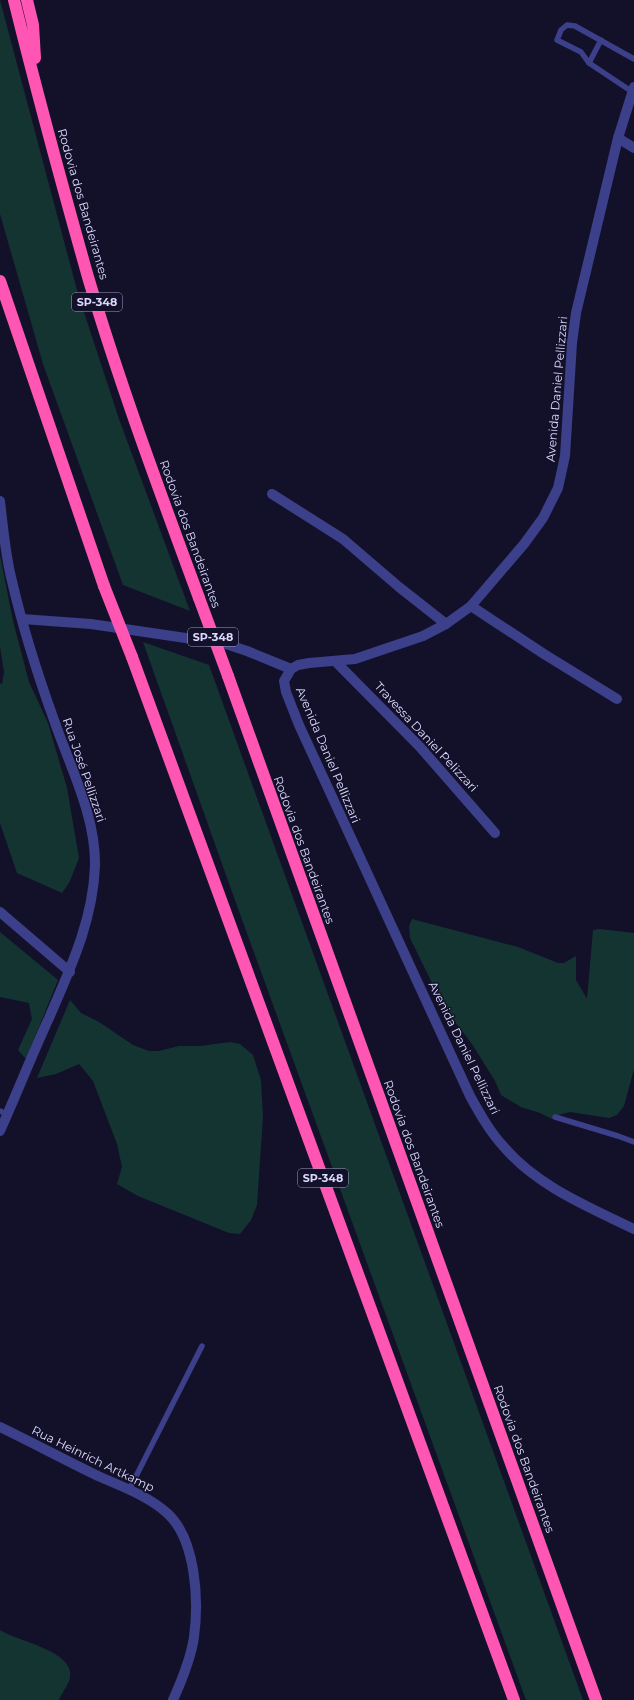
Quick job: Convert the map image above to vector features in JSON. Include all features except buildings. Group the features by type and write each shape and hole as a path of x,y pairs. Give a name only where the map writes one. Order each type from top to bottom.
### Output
{"highway":[{"name":"Rodovia dos Bandeirantes","path":"14,0 36,89 91,285 140,436 228,676 596,1700"},
{"path":"27,0 33,25 36,89"},
{"name":"SP-348","path":"0,281 104,586 132,657 514,1700"}],"street":[{"name":"Avenida Daniel Pellizzari","path":"633,93 626,110 618,138 576,313 572,343 565,456 558,488 543,518 524,544 471,606 446,624 423,636 355,659 298,665 291,669 284,681 286,692 299,724 460,1075 485,1123 505,1148 532,1172 563,1193 634,1229"},
{"path":"618,138 634,148"},
{"path":"272,494 342,539 446,624"},
{"name":"Rua José Pellizzari","path":"0,501 10,576 54,720 81,794 94,844 95,867 91,902 81,940 70,972 4,1112 0,1131"},
{"path":"471,606 544,654 617,699"},
{"path":"22,619 91,624 226,644 291,669"},
{"name":"Travessa Daniel Pelizzari","path":"335,661 420,747 495,833"},
{"path":"0,912 70,972"},
{"name":"Rua Heinrich Artkamp","path":"0,1427 129,1490 167,1513 177,1524 185,1537 192,1562 195,1594 194,1637 188,1661 173,1700"}],"lane":[{"path":"633,93 589,63 581,52 556,40 561,30 567,25 575,26 634,59"},
{"path":"589,63 601,40"},
{"path":"555,1117 634,1142"},
{"path":"129,1490 202,1346"}],"green space":[{"path":"0,0 78,294 119,419 190,611 123,585 43,364 0,214"},
{"path":"0,555 13,621 29,682 48,723 67,788 79,858 69,883 62,893 17,873 0,823 0,683 2,684 4,672 0,647"},
{"path":"143,642 209,665 583,1700 526,1700 236,903"},
{"path":"412,919 518,947 558,963 564,963 576,956 576,980 587,999 593,930 600,929 634,933 634,1069 624,1106 617,1115 609,1118 570,1112 555,1116 552,1119 540,1113 521,1107 501,1095 495,1081 472,1044 436,997 434,987 410,938 409,926"},
{"path":"0,932 58,980 26,1059 18,1050 32,1019 29,1003 0,997"},
{"path":"70,1000 81,1013 99,1022 133,1045 149,1051 159,1051 179,1046 200,1046 230,1042 240,1044 253,1055 261,1080 263,1117 257,1205 251,1220 240,1234 229,1233 138,1196 117,1184 122,1167 117,1144 93,1081 79,1064 56,1074 37,1078"},
{"path":"0,1630 43,1648 55,1654 64,1661 69,1669 70,1678 59,1700 0,1700"}]}
